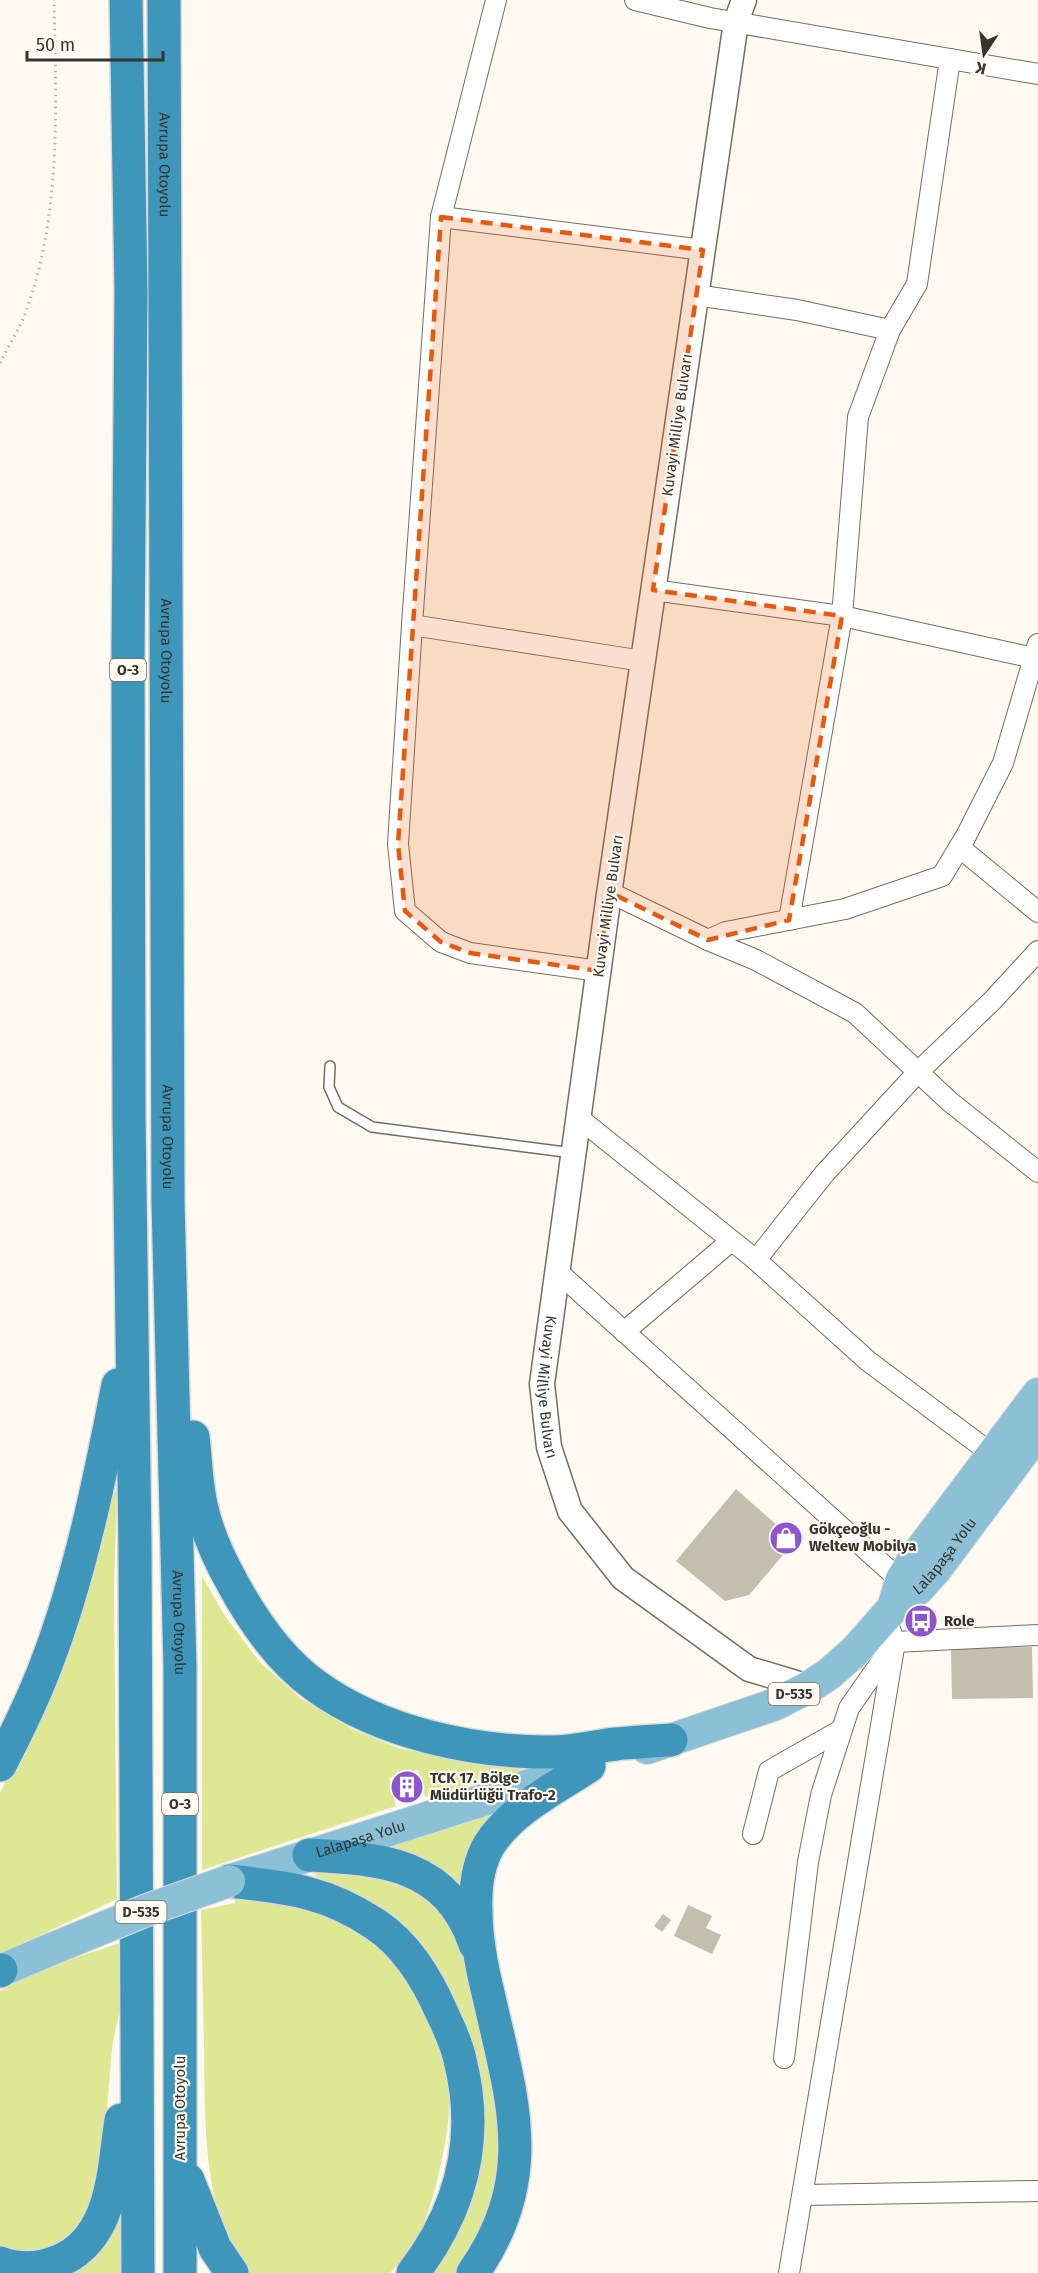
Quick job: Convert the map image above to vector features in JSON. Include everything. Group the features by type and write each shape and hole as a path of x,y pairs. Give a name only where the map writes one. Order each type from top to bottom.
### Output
{"highway":[{"name":"O-3","path":"126,0 132,314 128,801 139,2058 138,2273"},
{"name":"Avrupa Otoyolu","path":"164,0 164,679 170,1335 180,1667 180,2273"},
{"path":"170,1335 190,1418 202,1509 212,1539 247,1609 279,1650 315,1686 347,1705 418,1734 484,1748 556,1752 671,1740"},
{"path":"0,1765 24,1718 42,1674 70,1590 101,1475 120,1375 131,1340"},
{"path":"473,2273 484,2257 504,2215 514,2175 516,2137 513,2102 480,1957 476,1926 476,1898 482,1863 489,1846 498,1833 514,1818 589,1766"},
{"path":"309,1855 344,1857 397,1866 428,1879 454,1906 469,1928 480,1957"},
{"path":"229,1881 298,1890 325,1897 349,1909 376,1924 399,1944 418,1967 432,1991 460,2058 467,2091 469,2141 453,2205 442,2230 413,2273"},
{"path":"0,2263 17,2268 50,2264 76,2251 90,2238 99,2222 113,2182 123,2108 139,2058"},
{"path":"180,2162 215,2248 232,2273"}],"main road":[{"name":"Lalapaşa Yolu","path":"894,1612 914,1559 1038,1394"},
{"name":"Lalapaşa Yolu","path":"894,1612 936,1569 1038,1432"},
{"name":"D-535","path":"671,1740 776,1704 809,1687 829,1674 894,1612"},
{"name":"Lalapaşa Yolu","path":"0,1971 147,1910 229,1881 671,1740"}],"street":[{"path":"495,0 441,217 398,844 405,911 441,942 470,953 599,971"},
{"path":"635,0 710,18 740,11 950,59 1038,74"},
{"name":"Kuvayi Milliye Bulvarı","path":"740,11 609,892 580,1119 542,1384 549,1447 570,1511 623,1578 748,1669 809,1687"},
{"path":"789,920 842,616 858,417 890,330 917,284 950,59"},
{"path":"441,217 703,250"},
{"path":"696,295 797,310 890,330"},
{"path":"653,590 842,616 1036,651 1003,763 942,876 845,909 726,932 708,940"},
{"path":"412,625 643,661"},
{"path":"959,848 1038,912"},
{"path":"609,892 708,940 756,960 855,1013 949,1101 1038,1172"},
{"path":"756,1260 824,1174 918,1072 992,1001 1038,951"},
{"path":"580,1119 756,1260 868,1361 992,1454"},
{"path":"624,1332 731,1241"},
{"path":"558,1272 624,1332 894,1612 1038,1635"},
{"path":"784,2058 808,1862 822,1795 849,1708 894,1612"},
{"path":"789,2273 894,1612"},
{"path":"753,1834 769,1771 841,1730"},
{"path":"803,2195 1038,2191"}],"lane":[{"path":"330,1066 329,1087 338,1107 372,1127 575,1153"}],"path":[{"path":"0,363 24,314 46,235 53,167 54,0"}],"highlighted area":[{"path":"441,217 703,250 653,590 842,616 789,920 708,940 609,892 599,971 470,953 441,942 405,911 398,844"}],"green space":[{"path":"108,1492 117,1492 114,1586 117,1899 0,1954 0,1793 49,1692"},
{"path":"202,1576 225,1616 259,1661 300,1698 352,1729 398,1748 477,1764 548,1765 425,1797 418,1770 389,1778 396,1806 202,1870"},
{"path":"506,1809 467,1893 377,1851"},
{"path":"356,1868 425,1891 460,1934 478,2002 507,2171 463,2273 427,2273 442,2255 464,2031 316,1884 315,1872"},
{"path":"235,1898 304,1901 384,1947 381,1951 406,1978 424,2006 438,2038 449,2088 449,2114 435,2191 415,2240 390,2273 250,2273 234,2251 222,2225 214,2195 206,2132 201,1910 235,1903"},
{"path":"120,1943 120,2007 112,2048 100,2195 72,2240 36,2257 0,2250 0,1991 41,1969"},
{"path":"122,2192 121,2273 59,2273"}],"building":[{"path":"736,1489 795,1541 749,1595 725,1601 676,1561"},
{"path":"1032,1647 1033,1698 952,1699 951,1648"},
{"name":"TCK 17. Bölge Müdürlüğü Trafo-2","path":"414,1775 420,1794 399,1800 393,1780"},
{"path":"688,1905 712,1916 706,1928 721,1935 712,1954 674,1936"},
{"path":"663,1914 671,1920 662,1932 654,1926"}],"place":[{"name":"Gökçeoğlu - Weltew Mobilya","path":"786,1538"},
{"name":"Role","path":"921,1621"},
{"name":"TCK 17. Bölge Müdürlüğü Trafo-2","path":"407,1787"}]}
